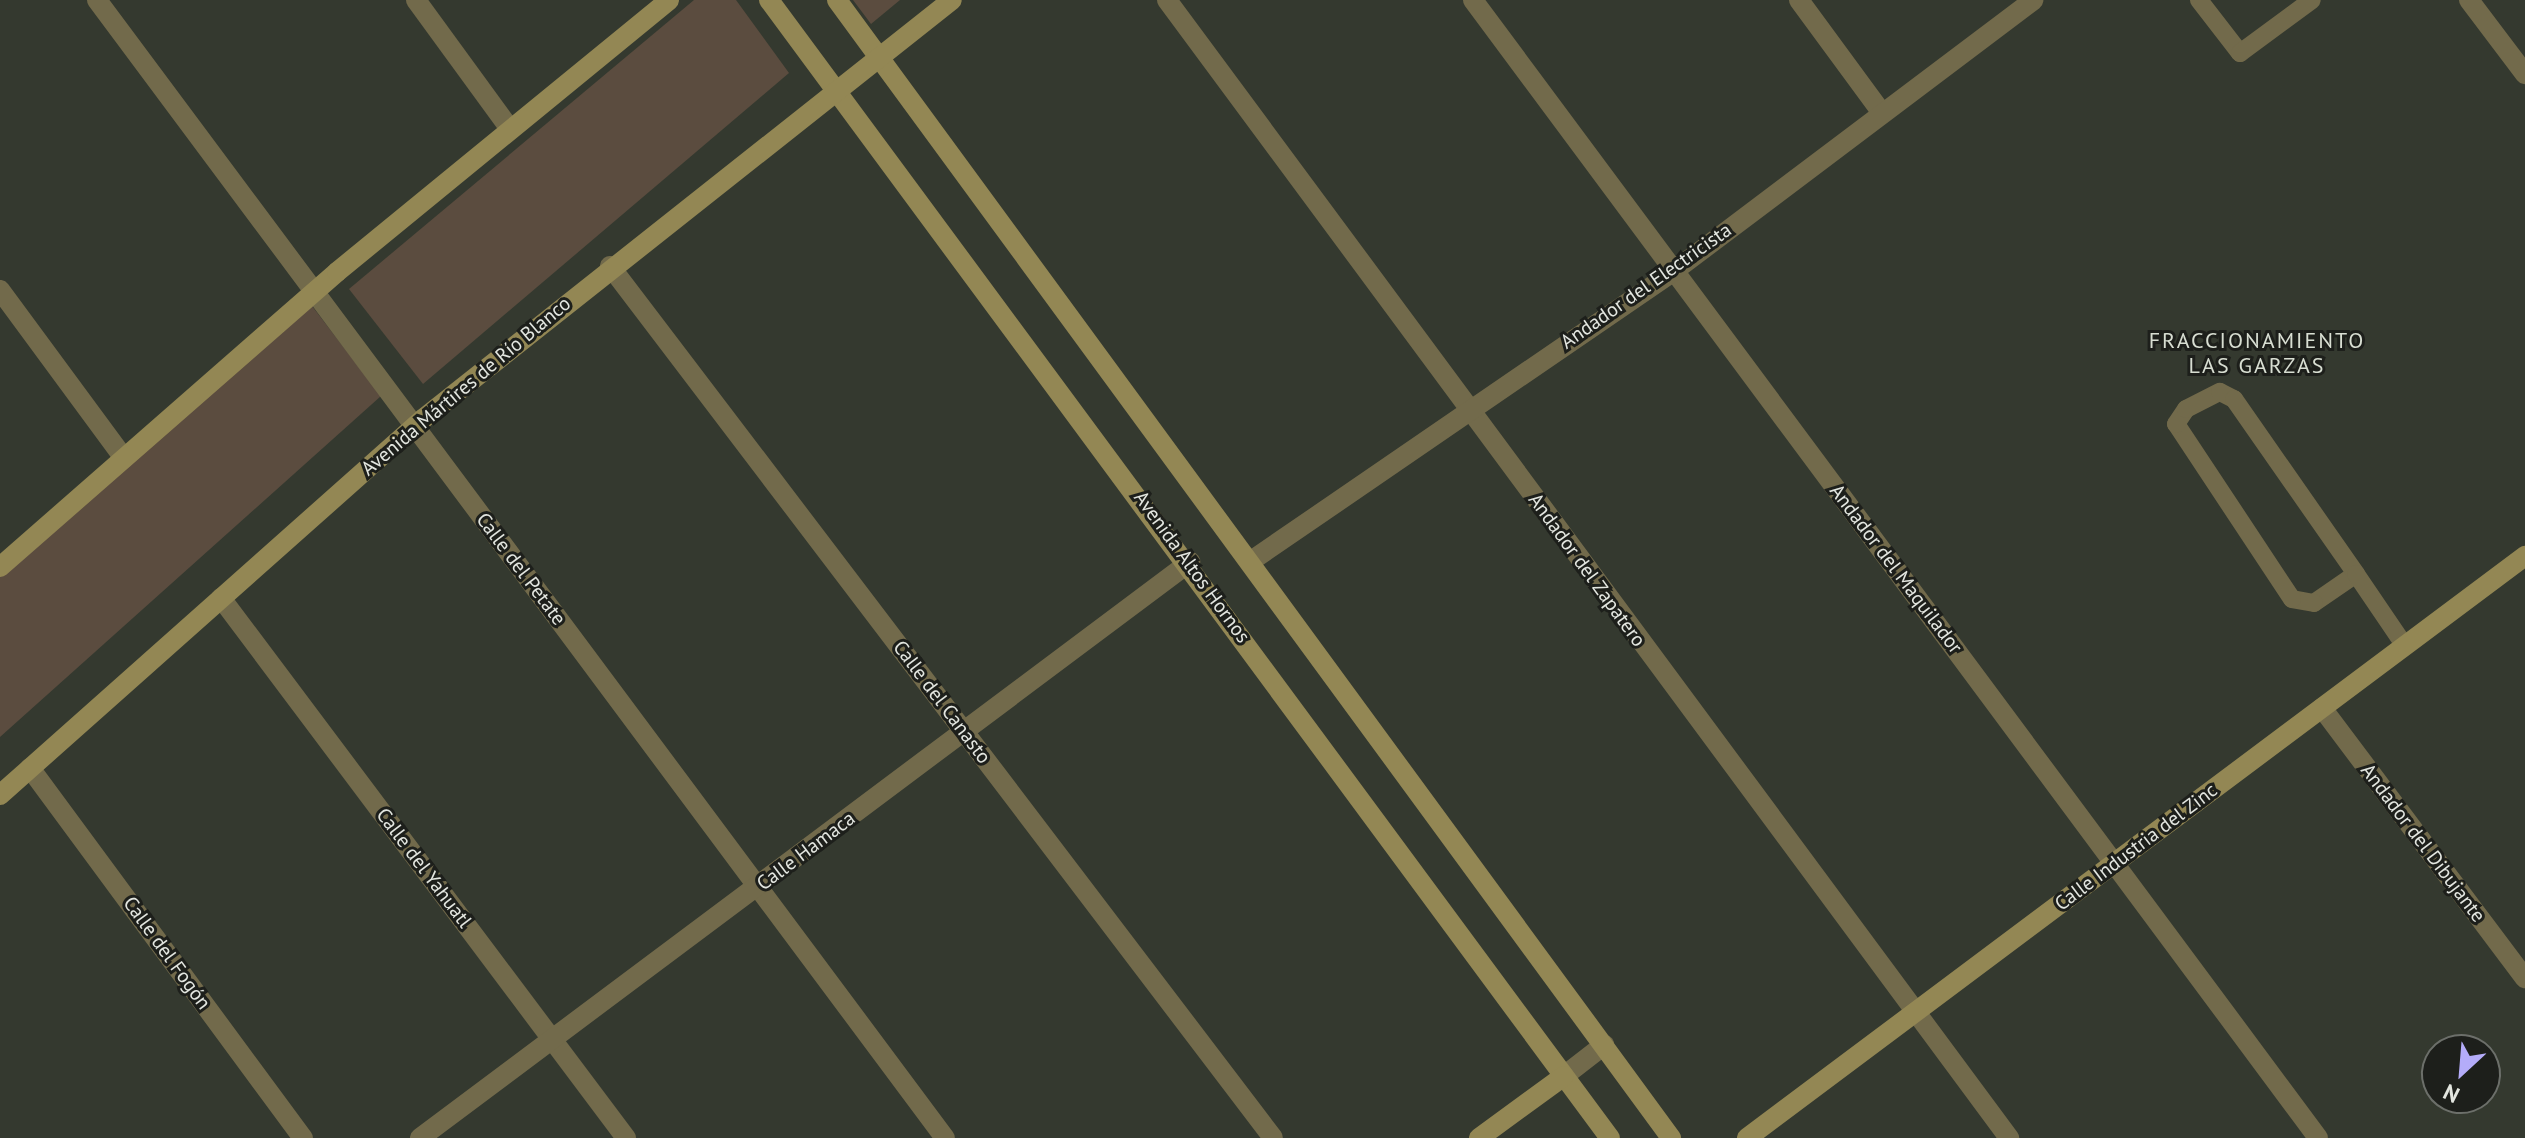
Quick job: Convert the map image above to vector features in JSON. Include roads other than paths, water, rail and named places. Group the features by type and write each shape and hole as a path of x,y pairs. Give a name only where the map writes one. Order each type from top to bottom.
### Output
{"street":[{"name":"Calle del Petate","path":"97,0 945,1138"},
{"path":"416,0 510,129"},
{"path":"0,567 314,292 669,0"},
{"name":"Avenida Altos Hornos","path":"769,0 835,95 1190,562 1610,1138"},
{"path":"837,0 1671,1138"},
{"name":"Avenida Mártires de Río Blanco","path":"0,795 415,427 610,266 880,61 952,0"},
{"name":"Andador del Zapatero","path":"1167,0 1912,1014 2009,1138"},
{"name":"Andador del Maquilador","path":"1473,0 2318,1138"},
{"path":"1799,0 1882,113"},
{"name":"Andador del Electricista","path":"1251,561 1468,408 1674,271 2033,0"},
{"path":"2469,0 2525,74"},
{"name":"Calle del Canasto","path":"610,266 1273,1138"},
{"path":"0,290 124,458"},
{"name":"Calle Industria del Zinc","path":"1747,1138 2525,556"},
{"name":"Calle Hamaca","path":"420,1138 1190,562"},
{"name":"Calle del Yahuatl","path":"221,598 626,1138"},
{"name":"Andador del Dibujante","path":"2322,708 2525,978"},
{"name":"Calle del Fogón","path":"30,768 303,1138"},
{"path":"1479,1138 1604,1045"}],"lane":[{"path":"2199,0 2240,53 2312,0"},
{"path":"2356,574 2314,603 2292,599 2176,424 2186,409 2220,392 2234,399 2356,574 2405,646"}],"district":[{"name":"FRACCIONAMIENTO LAS GARZAS","path":"2257,352"}]}
